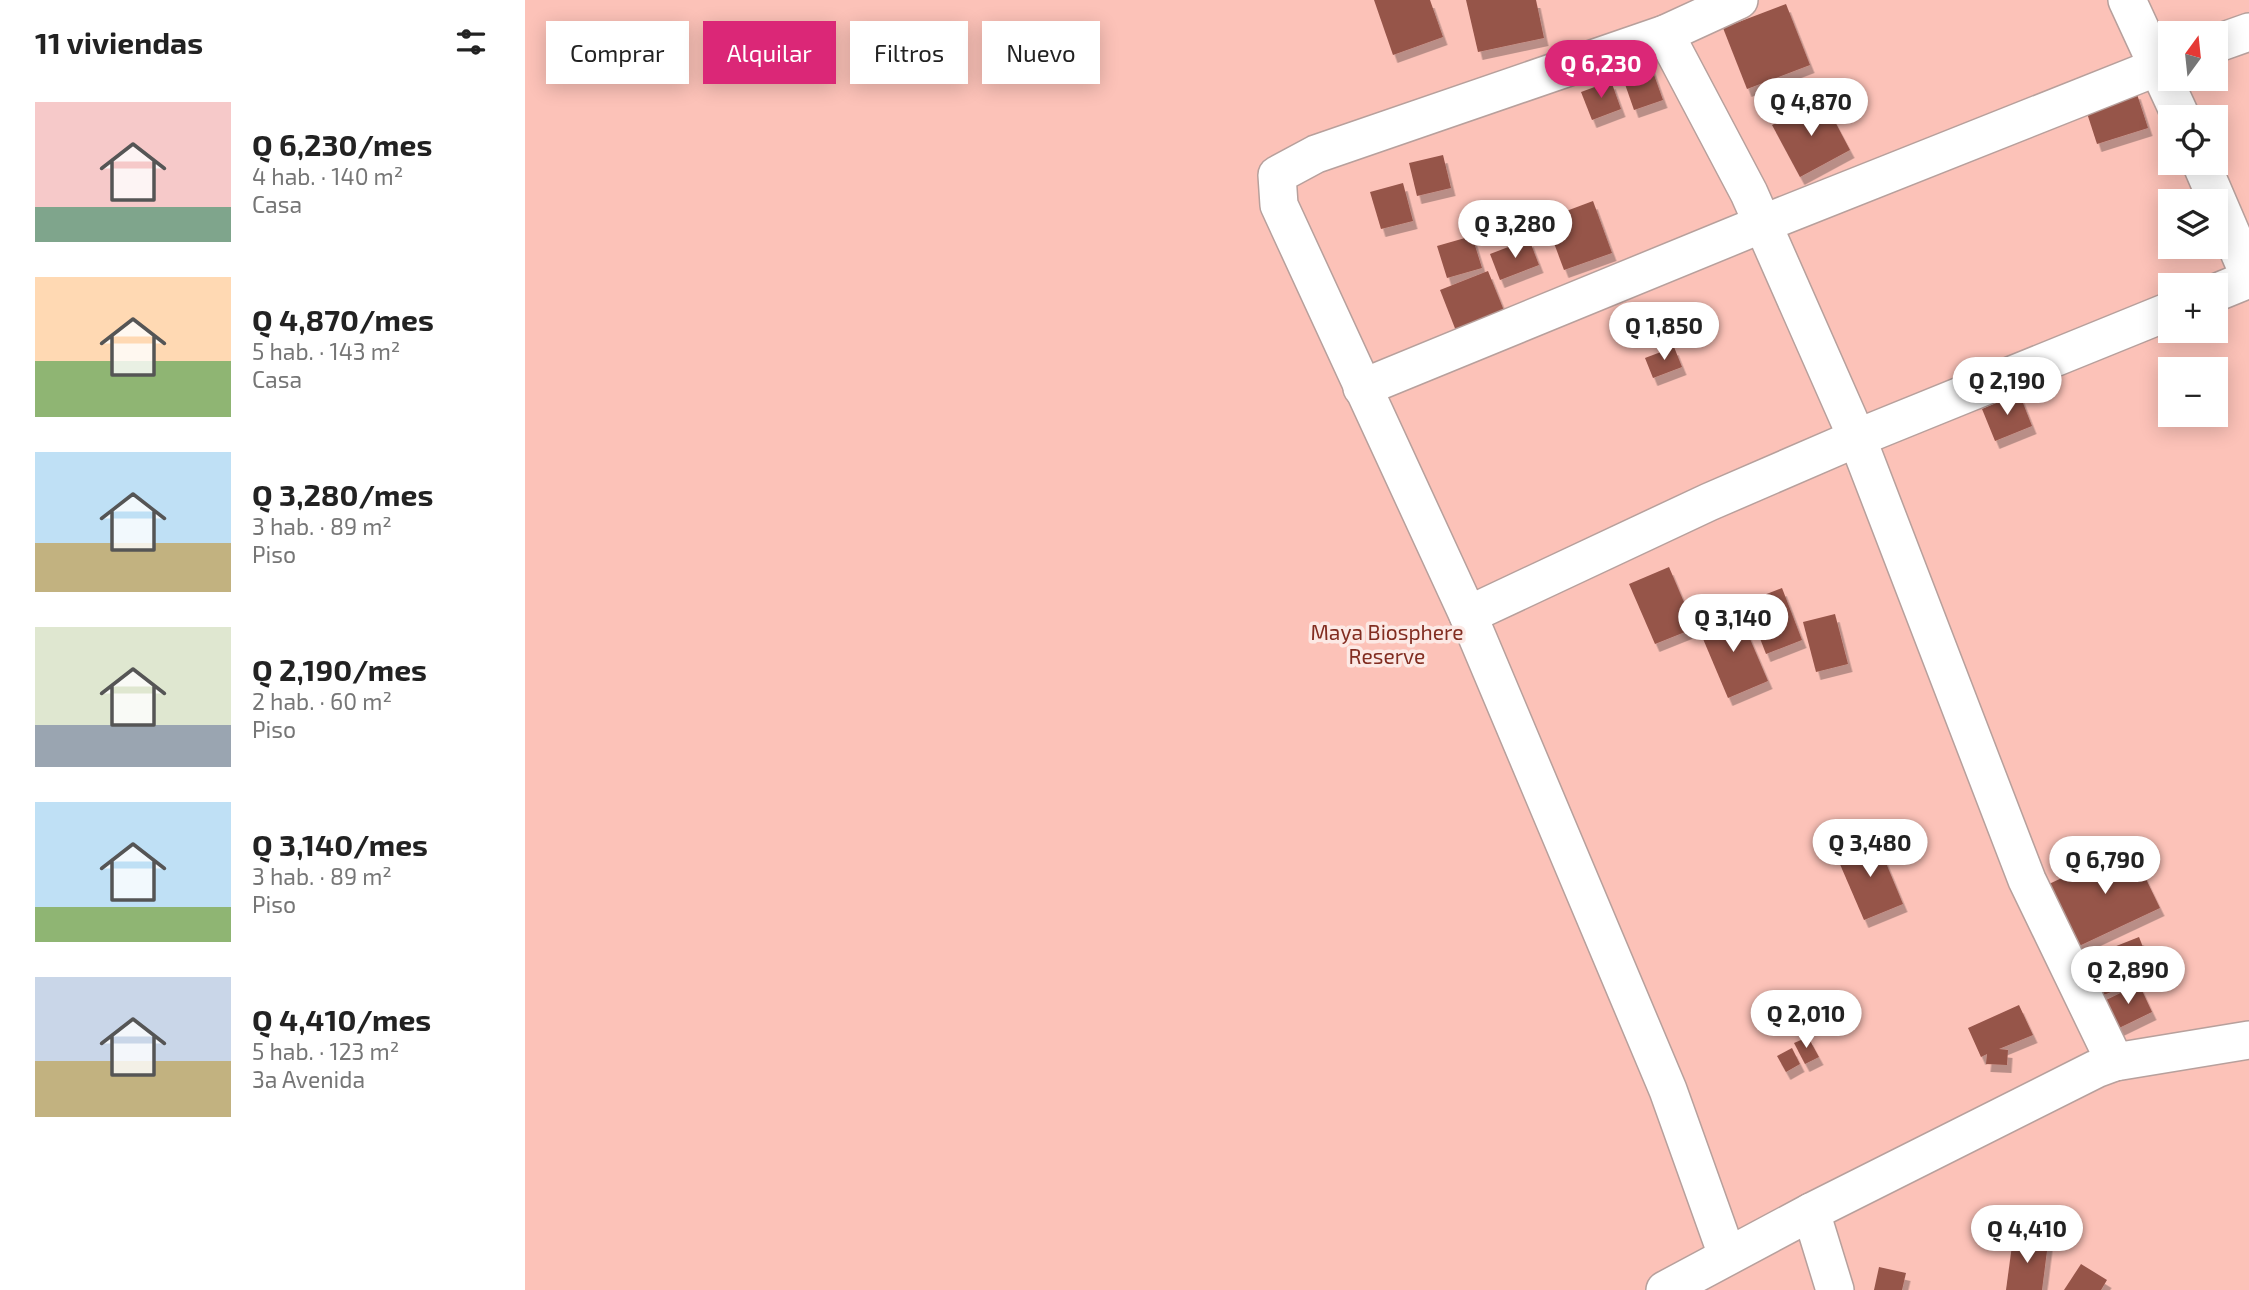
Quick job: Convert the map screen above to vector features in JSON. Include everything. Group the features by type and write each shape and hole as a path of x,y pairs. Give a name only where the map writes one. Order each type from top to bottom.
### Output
{"street":[{"path":"1727,1255 1668,1090 1468,615 1279,205 1277,174 1316,154 1665,34 1739,0"},
{"path":"2127,0 2158,52"},
{"path":"2228,39 2249,32"},
{"path":"1665,34 1749,193 1857,438 2028,880 2115,1062"},
{"path":"1362,388 1762,223 2158,67"},
{"path":"2206,175 2249,277 2228,287"},
{"path":"1468,615 1709,502 1857,438 2158,316"},
{"path":"1665,1290 1811,1212 2115,1062 2249,1040"},
{"path":"1811,1212 1835,1290"}],"green space":[{"name":"Maya Biosphere Reserve","path":"525,0 2249,0 2249,1290 525,1290"}],"building":[{"path":"1374,0 1430,0 1443,37 1393,55"},
{"path":"1466,0 1536,0 1544,38 1478,52"},
{"path":"1786,4 1810,65 1747,89 1723,28"},
{"path":"1648,58 1663,100 1634,110 1619,67"},
{"path":"1611,81 1621,109 1592,120 1581,92"},
{"path":"2136,91 2148,128 2097,144 2085,107"},
{"path":"1823,99 1850,150 1800,177 1772,125"},
{"path":"1443,155 1451,188 1417,196 1409,163"},
{"path":"1403,183 1413,221 1381,229 1370,192"},
{"path":"1593,201 1612,253 1564,270 1545,219"},
{"path":"1472,236 1482,268 1447,278 1437,246"},
{"path":"1529,239 1539,265 1500,280 1490,254"},
{"path":"1488,271 1507,318 1458,336 1440,290"},
{"path":"1674,347 1682,367 1653,378 1645,358"},
{"path":"2019,393 2032,426 1995,441 1982,409"},
{"path":"1669,567 1695,628 1655,644 1629,584"},
{"path":"1782,588 1802,640 1766,654 1746,602"},
{"path":"1738,611 1768,681 1728,698 1698,627"},
{"path":"1835,614 1848,664 1816,672 1803,622"},
{"path":"1876,839 1903,904 1864,920 1836,855"},
{"path":"2130,846 2160,908 2079,946 2049,884"},
{"path":"2139,937 2154,975 2096,998 2081,960"},
{"path":"2139,984 2152,1012 2117,1029 2104,1001"},
{"path":"2019,1005 2033,1035 1999,1049 2008,1050 2007,1065 1986,1064 1987,1054 1981,1057 1968,1028"},
{"path":"1808,1037 1819,1057 1805,1064 1794,1043"},
{"path":"1792,1048 1800,1064 1786,1072 1777,1056"},
{"path":"2013,1238 2048,1243 2042,1290 2006,1290"},
{"path":"2081,1264 2107,1280 2101,1290 2064,1290"},
{"path":"1879,1267 1906,1273 1902,1290 1874,1290"}]}
